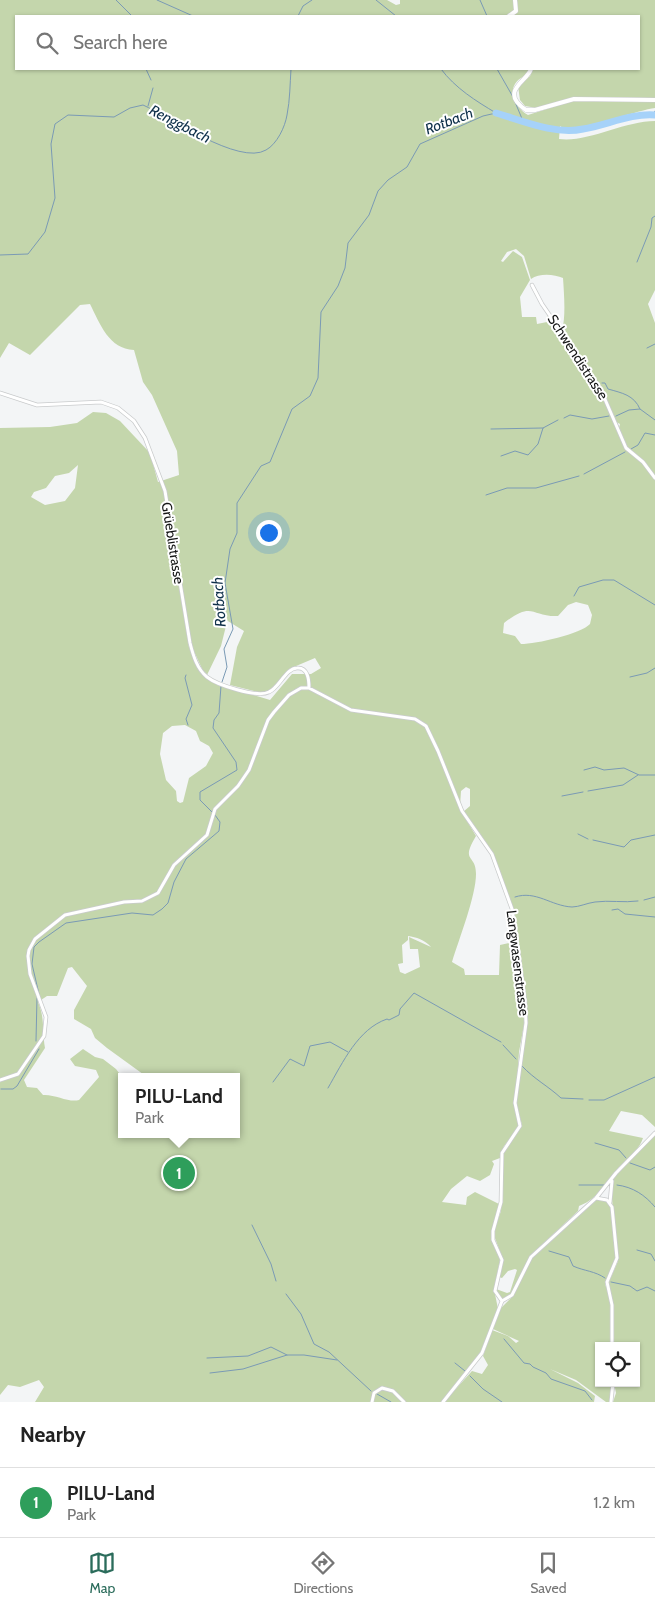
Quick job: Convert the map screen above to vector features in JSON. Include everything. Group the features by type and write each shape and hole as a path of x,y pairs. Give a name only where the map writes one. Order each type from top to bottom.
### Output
{"street":[{"path":"510,15 516,11 515,0"},
{"path":"531,70 529,75 520,80 515,88 517,99 526,110 538,110 574,99 655,100"},
{"name":"Schwendistrasse","path":"532,285 538,298 601,390 626,448 644,462 655,478"},
{"name":"Grüeblistrasse","path":"0,393 37,405 101,402 118,408 134,421 145,438 165,491 173,551 193,655 202,672 223,684 263,694 276,688 291,670 296,668 302,669 308,676 309,688"},
{"path":"2,1079 18,1074 44,1036 46,1017 30,974 28,956 35,939 65,915 92,908 142,901 154,897 174,865 207,835 215,809 238,786 249,770 268,720 289,695 301,688 309,688"},
{"name":"Langwasenstrasse","path":"309,688 351,710 415,719 426,726 462,811 492,854 511,903 526,1012 514,1103 520,1126 502,1154 500,1202 493,1231 493,1240 502,1260 495,1291 502,1301"},
{"path":"612,1342 612,1305 607,1282 617,1258 610,1203 612,1181 616,1172 655,1133"},
{"path":"443,1402 479,1358 502,1301 512,1295 531,1257 612,1181"},
{"path":"596,1198 601,1198 610,1203"},
{"path":"611,1402 613,1387"},
{"path":"372,1402 374,1393 382,1388 393,1391 404,1402"}],"green space":[{"path":"0,0 387,0 396,5 400,4 400,0 513,0 515,10 507,15 15,15 15,70 529,70 527,74 515,84 513,89 515,102 528,115 572,101 655,101 655,108 591,125 567,128 560,126 559,139 581,138 631,124 655,121 655,290 648,304 655,323 655,477 646,463 627,446 620,436 625,448 644,463 655,480 655,1127 642,1115 621,1111 609,1131 643,1138 640,1145 618,1168 599,1193 579,1206 578,1211 530,1256 511,1295 502,1300 498,1297 496,1289 507,1293 510,1292 517,1270 508,1271 502,1278 499,1277 503,1259 493,1233 501,1211 503,1154 522,1125 516,1103 514,1103 519,1127 504,1146 500,1158 492,1161 494,1164 490,1175 480,1181 467,1176 451,1189 442,1202 466,1205 467,1197 475,1192 499,1204 492,1237 500,1260 494,1289 498,1309 478,1358 442,1402 35,1402 44,1387 39,1380 20,1387 8,1385 0,1395 0,428 50,427 77,423 93,412 106,413 120,421 150,453 158,482 179,475 177,451 152,395 143,382 134,350 125,349 118,345 106,334 90,304 80,305 30,355 9,343 0,358","holes":["516,249 524,256 531,279 547,275 563,278 564,312 562,330 599,384 616,422 620,424 620,436 601,390 548,313 547,322 537,324 536,317 522,317 520,297 530,280 522,257 513,251 503,262 501,261 507,252","78,465 75,488 65,501 45,505 31,497 34,492 46,488 55,476 69,473","170,533 173,534 177,560 181,564 177,571 191,645 204,673 207,675 221,646 226,626 223,618 244,631 237,647 230,685 262,693 276,686 289,669 315,658 321,668 311,674 292,674 270,700 220,685 202,672 189,647","576,602 588,605 592,615 590,624 578,631 528,644 521,644 515,636 503,633 504,623 521,612 532,611 549,616 558,616 568,605","185,725 196,731 200,741 209,746 213,753 206,766 189,778 183,802 180,803 177,801 176,791 166,780 160,754 163,733 172,726","447,775 460,806 461,791 466,787 470,789 470,806 463,812 490,849 499,868 506,887 516,928 527,1010 527,1024 517,1081 519,1052 526,1014 512,919 509,943 500,945 499,975 465,975 464,969 452,962 473,894 476,874 469,850 476,836 461,811","408,936 420,939 431,947 409,937 410,949 418,949 420,967 405,974 400,972 398,964 403,963 402,945 408,940","72,967 87,986 74,1010 74,1019 91,1029 95,1038 141,1073 240,1073 240,1138 118,1138 119,1073 103,1059 95,1057 83,1049 70,1059 75,1066 96,1070 99,1077 79,1100 75,1101 43,1095 37,1088 27,1087 24,1080 45,1048 38,1002 47,996 57,996 68,968"]},
{"path":"517,0 655,0 655,98 575,97 537,108 525,106 520,100 518,86 530,76 533,70 640,70 640,15 514,15 518,10"},
{"path":"655,1133 655,1402 613,1402 616,1393 615,1387 640,1387 640,1342 614,1342 613,1305 608,1284 618,1261 612,1199 613,1180 616,1174"},
{"path":"600,1199 607,1202 611,1207 616,1258 605,1284 610,1298 612,1342 595,1342 595,1387 612,1387 610,1402 606,1402 576,1380 550,1369 578,1383 595,1396 594,1402 444,1402 472,1371 482,1374 488,1365 483,1356 492,1330 508,1336 516,1343 519,1341 493,1329 501,1308 513,1296 528,1262 595,1200"}],"waterway":[{"path":"116,0 131,15"},
{"path":"157,0 191,15"},
{"name":"Renggbach","path":"298,15 303,6 312,0"},
{"name":"Renggbach","path":"376,0 395,15"},
{"path":"480,0 487,15"},
{"path":"146,70 151,80"},
{"name":"Renggbach","path":"0,255 28,254 45,232 55,198 51,144 55,124 68,115 114,117 130,108 143,105 222,146 254,153 270,147 282,130 288,109 291,70"},
{"name":"Renggbach","path":"442,70 459,88 496,113"},
{"path":"498,70 513,97"},
{"path":"148,106 153,88"},
{"path":"515,102 523,121"},
{"name":"Renggbach","path":"653,115 655,111"},
{"name":"Rotbach","path":"222,682 227,667 224,649 233,629 225,583 230,549 237,533 237,503 261,466 270,462 292,409 310,396 318,378 321,312 338,286 345,268 348,243 369,215 378,191 388,180 407,167 420,144 483,116 496,113"},
{"name":"Renggbach","path":"496,113 550,129 561,130 592,127 637,116 655,115"},
{"path":"637,262 651,227 652,218 655,216"},
{"path":"647,348 655,344"},
{"path":"602,383 605,383 608,389 623,393 631,398 640,409"},
{"path":"616,416 629,410 640,409 655,420"},
{"path":"564,418 570,415 592,419 609,416"},
{"path":"501,456 515,451 528,455 538,444 543,428 558,420"},
{"path":"491,429 543,428"},
{"path":"631,449 638,445 645,433 655,435"},
{"path":"584,474 625,452"},
{"path":"486,495 507,488 536,488 579,476"},
{"path":"574,596 579,587 603,580 614,580 655,605"},
{"path":"630,677 647,673 655,668"},
{"path":"186,675 185,678 192,705 186,719 188,725"},
{"name":"Rotbach","path":"212,812 200,800 200,792 237,770 236,762 213,728 214,720 219,713 221,686"},
{"path":"584,770 595,767 604,770 624,768 639,775 655,775"},
{"path":"588,791 623,785 638,775"},
{"path":"562,796 583,792"},
{"name":"Rotbach","path":"39,994 32,964 34,947 66,923 132,913 153,915 162,909 168,903 174,882 186,859 219,831 220,822 215,815"},
{"path":"578,834 588,839"},
{"path":"593,840 624,847 631,840 655,835"},
{"path":"515,897 530,895 572,907 600,901 638,901"},
{"path":"644,900 655,897"},
{"path":"612,910 618,909 625,914 655,917"},
{"path":"328,1088 346,1057 360,1038 377,1024 399,1015 400,1009 414,993 501,1042"},
{"name":"Rotbach","path":"36,1041 37,998"},
{"path":"273,1082 290,1059 304,1066 310,1046 330,1042 348,1052"},
{"path":"503,1045 516,1059"},
{"name":"Rotbach","path":"1,1089 13,1089 17,1086 39,1049"},
{"path":"522,1066 561,1098 583,1099"},
{"path":"589,1100 604,1100 655,1077"},
{"path":"595,1143 619,1150 626,1158"},
{"path":"630,1163 650,1170 655,1167"},
{"path":"579,1185 604,1185"},
{"path":"617,1185 638,1192 655,1207"},
{"path":"252,1225 271,1264 276,1281"},
{"path":"637,1250 651,1254 655,1261"},
{"path":"549,1251 569,1257 573,1266 605,1278"},
{"path":"611,1282 630,1286 637,1291 647,1287 655,1291"},
{"path":"286,1294 301,1314 314,1344 329,1352 371,1391"},
{"path":"504,1339 524,1363 530,1364 546,1373 551,1379 585,1391 592,1400"},
{"path":"207,1358 248,1356 271,1347 287,1355"},
{"path":"210,1373 243,1369 287,1355 304,1355 337,1360"},
{"path":"455,1363 465,1371"},
{"path":"470,1376 483,1389 502,1402"},
{"path":"377,1394 391,1402"}],"place":[{"name":"PILU-Land","path":"179,1173"}]}
